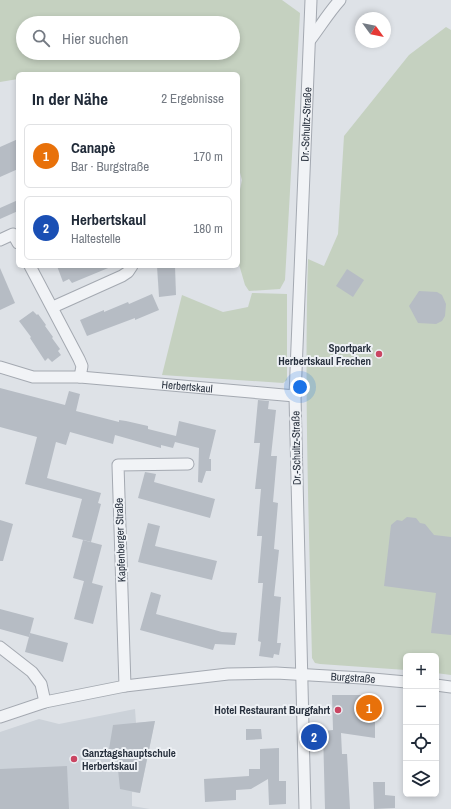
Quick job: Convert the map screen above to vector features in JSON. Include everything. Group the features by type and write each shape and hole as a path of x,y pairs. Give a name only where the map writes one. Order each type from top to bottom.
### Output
{"street":[{"name":"Dr.-Schultz-Straße","path":"304,809 294,396 311,0"},
{"path":"310,40 340,0"},
{"path":"0,240 13,234 16,239"},
{"path":"31,268 80,359 82,366 80,377"},
{"path":"53,307 122,276 131,268"},
{"name":"Herbertskaul","path":"0,367 33,377 80,377 294,396"},
{"name":"Kapfenberger Straße","path":"125,686 118,465 188,464"},
{"path":"0,647 32,672 41,684 45,702"},
{"path":"0,717 45,702 125,686 228,674 276,673 301,675"},
{"name":"Burgstraße","path":"301,675 403,682"},
{"path":"439,685 451,687"}],"shaded area":[{"name":"Ganztagshauptschule Herbertskaul","path":"135,709 136,723 155,721 140,793 132,792 132,806 150,809 0,809 0,732 39,719 59,724"}],"green space":[{"path":"0,0 282,0 300,13 285,280 280,289 249,291 245,285 240,268 240,190 242,180 240,172 240,72 16,72 16,79 0,82"},
{"name":"Sportpark Herbertskaul Frechen","path":"446,27 451,30 451,675 439,673 439,653 403,653 403,670 320,664 315,663 312,658 307,458 308,259 324,266 338,234 344,136 409,55"},
{"path":"252,293 287,294 287,380 283,383 162,375 182,295 223,312 248,307"}],"building":[{"path":"16,140 16,170 0,177 0,147"},
{"path":"16,201 16,212 0,219 0,208"},
{"path":"0,268 15,303 0,310"},
{"path":"58,268 108,268 72,283 69,279 63,282"},
{"path":"157,268 175,268 176,295 159,297"},
{"path":"347,269 364,280 353,297 336,286"},
{"path":"419,291 437,292 442,295 446,304 445,316 442,321 436,324 418,323 409,306"},
{"path":"152,294 159,310 135,320 135,318 87,336 80,320 128,302 129,304"},
{"path":"33,311 37,315 38,314 46,325 45,326 53,337 52,338 60,349 58,351 61,355 52,362 48,358 45,361 30,338 31,337 19,321"},
{"path":"0,388 65,405 69,391 80,394 76,411 119,422 119,420 148,426 148,429 176,436 179,421 216,430 209,459 211,459 211,471 206,471 202,483 198,482 199,448 175,442 173,448 161,445 161,448 115,435 113,444 70,432 66,445 56,442 47,478 101,493 98,503 101,504 91,542 72,537 82,499 25,484 37,437 0,427"},
{"path":"258,400 269,401 268,409 276,410 271,456 277,456 273,502 278,503 274,549 279,550 274,596 281,597 277,643 281,643 279,655 274,654 273,658 259,656 261,642 258,641 263,583 258,583 262,536 257,536 261,489 255,489 260,443 254,443"},
{"path":"145,472 156,474 154,482 215,499 210,518 138,498"},
{"path":"407,517 416,518 420,523 425,524 434,535 451,537 451,635 431,633 436,593 384,586 391,525 397,520 402,521"},
{"path":"0,520 13,524 3,561 0,561"},
{"path":"148,523 160,526 155,546 217,561 212,580 138,562"},
{"path":"83,540 102,545 92,583 103,586 93,624 74,619 84,581 73,578"},
{"path":"151,592 161,595 156,614 222,632 237,633 235,645 215,644 213,650 140,630"},
{"path":"0,609 34,618 29,637 0,629"},
{"path":"30,633 68,643 63,662 25,652"},
{"path":"332,695 361,695 361,698 381,698 381,719 375,719 375,738 341,733 342,754 347,754 350,809 325,809 323,731 333,730"},
{"path":"155,721 140,793 120,789 116,750 109,749 113,725"},
{"path":"246,729 261,729 262,739 246,740"},
{"path":"279,748 279,781 286,781 286,804 269,805 268,779 251,789 236,790 236,800 205,802 204,779 249,776 249,769 260,769 260,749"},
{"path":"67,766 69,809 0,809 0,769"},
{"path":"373,782 385,782 385,795 395,796 395,808 374,809"}],"place":[{"name":"Sportpark Herbertskaul Frechen","path":"379,354"},
{"name":"Canapè","path":"369,708"},
{"name":"Hotel Restaurant Burgfahrt","path":"338,710"},
{"name":"Herbertskaul","path":"314,737"},
{"name":"Ganztagshauptschule Herbertskaul","path":"74,759"}]}
